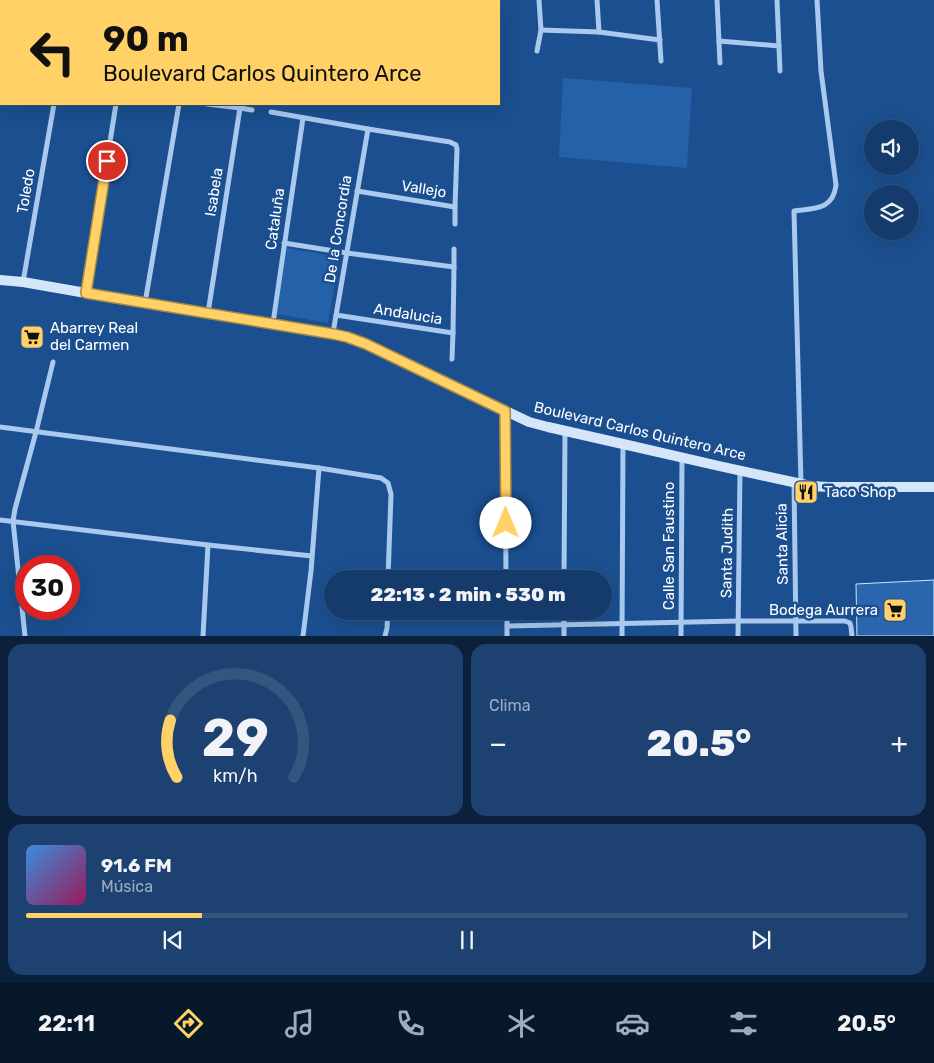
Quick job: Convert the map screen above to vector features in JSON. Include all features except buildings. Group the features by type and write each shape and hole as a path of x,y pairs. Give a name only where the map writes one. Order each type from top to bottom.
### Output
{"street":[{"path":"537,51 541,30 539,0"},
{"path":"597,0 599,32"},
{"path":"657,0 661,61"},
{"path":"717,0 720,64"},
{"path":"776,0 780,71"},
{"name":"Santa Alicia","path":"796,636 797,483 794,211 822,207 828,203 835,192 836,185 821,71 817,0"},
{"path":"541,30 599,32 660,40"},
{"path":"719,41 779,46"},
{"name":"Toledo","path":"23,282 54,105"},
{"path":"86,293 116,105"},
{"path":"145,302 179,105"},
{"path":"214,105 252,110"},
{"name":"Isabela","path":"208,313 240,108"},
{"path":"271,112 368,130"},
{"name":"Cataluña","path":"273,323 303,118"},
{"name":"De la Concordia","path":"333,334 368,130"},
{"name":"Vallejo","path":"357,191 455,207 456,144 368,130"},
{"path":"455,207 455,224"},
{"path":"284,243 454,267"},
{"name":"Andalucia","path":"336,315 453,333 454,249"},
{"name":"Boulevard Carlos Quintero Arce","path":"0,280 23,282 273,323 347,337 366,344 529,422 797,483 828,487 934,487"},
{"path":"452,359 453,333"},
{"path":"25,636 13,521 53,362"},
{"path":"505,411 506,570"},
{"path":"0,427 319,468 381,478 388,483 391,494 388,570"},
{"path":"564,431 564,570"},
{"path":"622,636 624,444"},
{"name":"Calle San Faustino","path":"681,636 682,457"},
{"path":"303,636 319,468"},
{"name":"Santa Judith","path":"738,636 740,470"},
{"path":"0,520 312,556"},
{"path":"203,636 208,545"},
{"path":"385,636 387,620"},
{"path":"507,620 507,636"},
{"path":"564,620 564,636"},
{"path":"507,626 738,621 845,621 850,623 852,636"}],"shaded area":[{"path":"563,78 692,88 687,168 559,157"},
{"path":"287,248 339,257 328,323 277,314"}],"place":[{"name":"Abarrey Real del Carmen","path":"32,337"},
{"name":"Taco Shop","path":"806,492"},
{"name":"Bodega Aurrera","path":"895,610"}],"route":[{"path":"107,161 86,293 273,323 347,337 366,344 505,411 506,523"}]}
